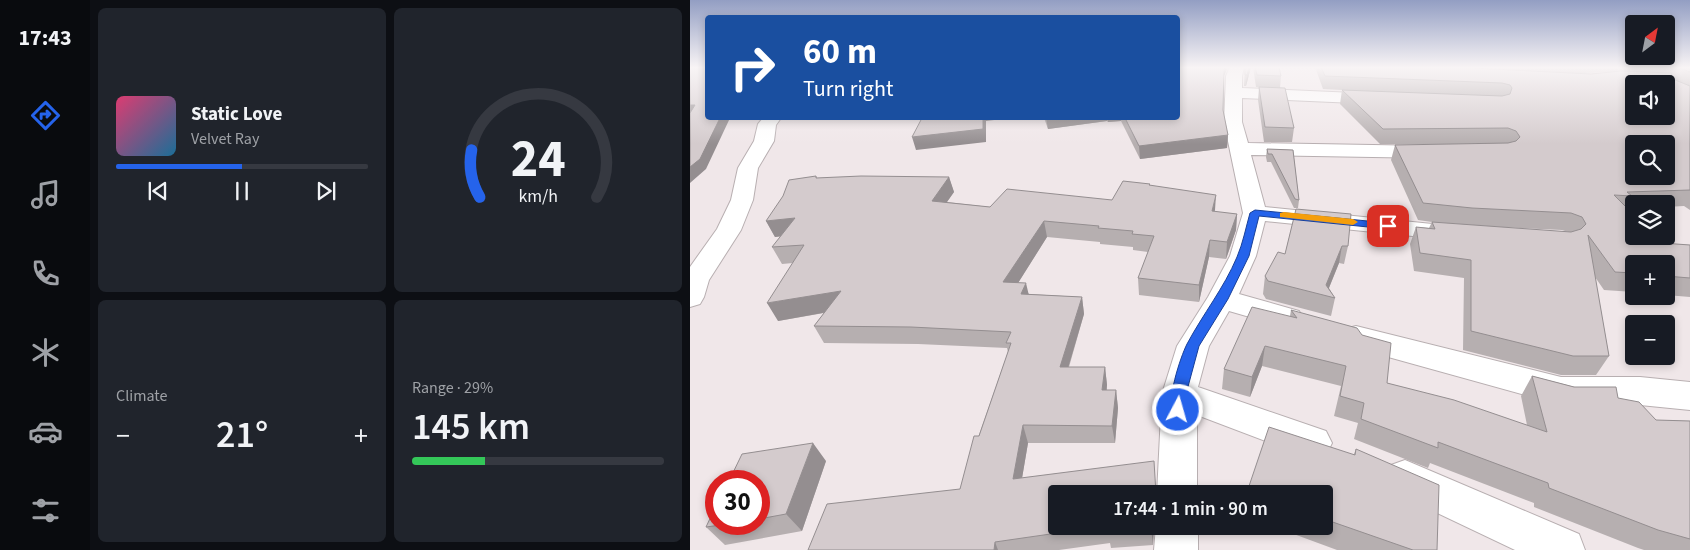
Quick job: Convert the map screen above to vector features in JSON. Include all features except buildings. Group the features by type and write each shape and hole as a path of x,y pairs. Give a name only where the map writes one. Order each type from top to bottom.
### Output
{"street":[{"path":"1177,485 1179,394 1193,346 1222,299 1243,256 1255,213 1233,122 1234,93 1397,100"},
{"path":"690,297 695,280 729,230 742,200 748,168 764,141 767,124 770,120"},
{"path":"1240,149 1445,152"},
{"path":"1255,213 1475,235"},
{"path":"1222,299 1322,328 1561,391 1640,391 1690,396"},
{"path":"1179,394 1357,459 1563,550"},
{"path":"1176,550 1177,535"}],"slow traffic":[{"path":"1284,215 1353,222"}],"route":[{"path":"1178,410 1179,394 1193,346 1222,299 1243,256 1255,213 1388,226"}]}
